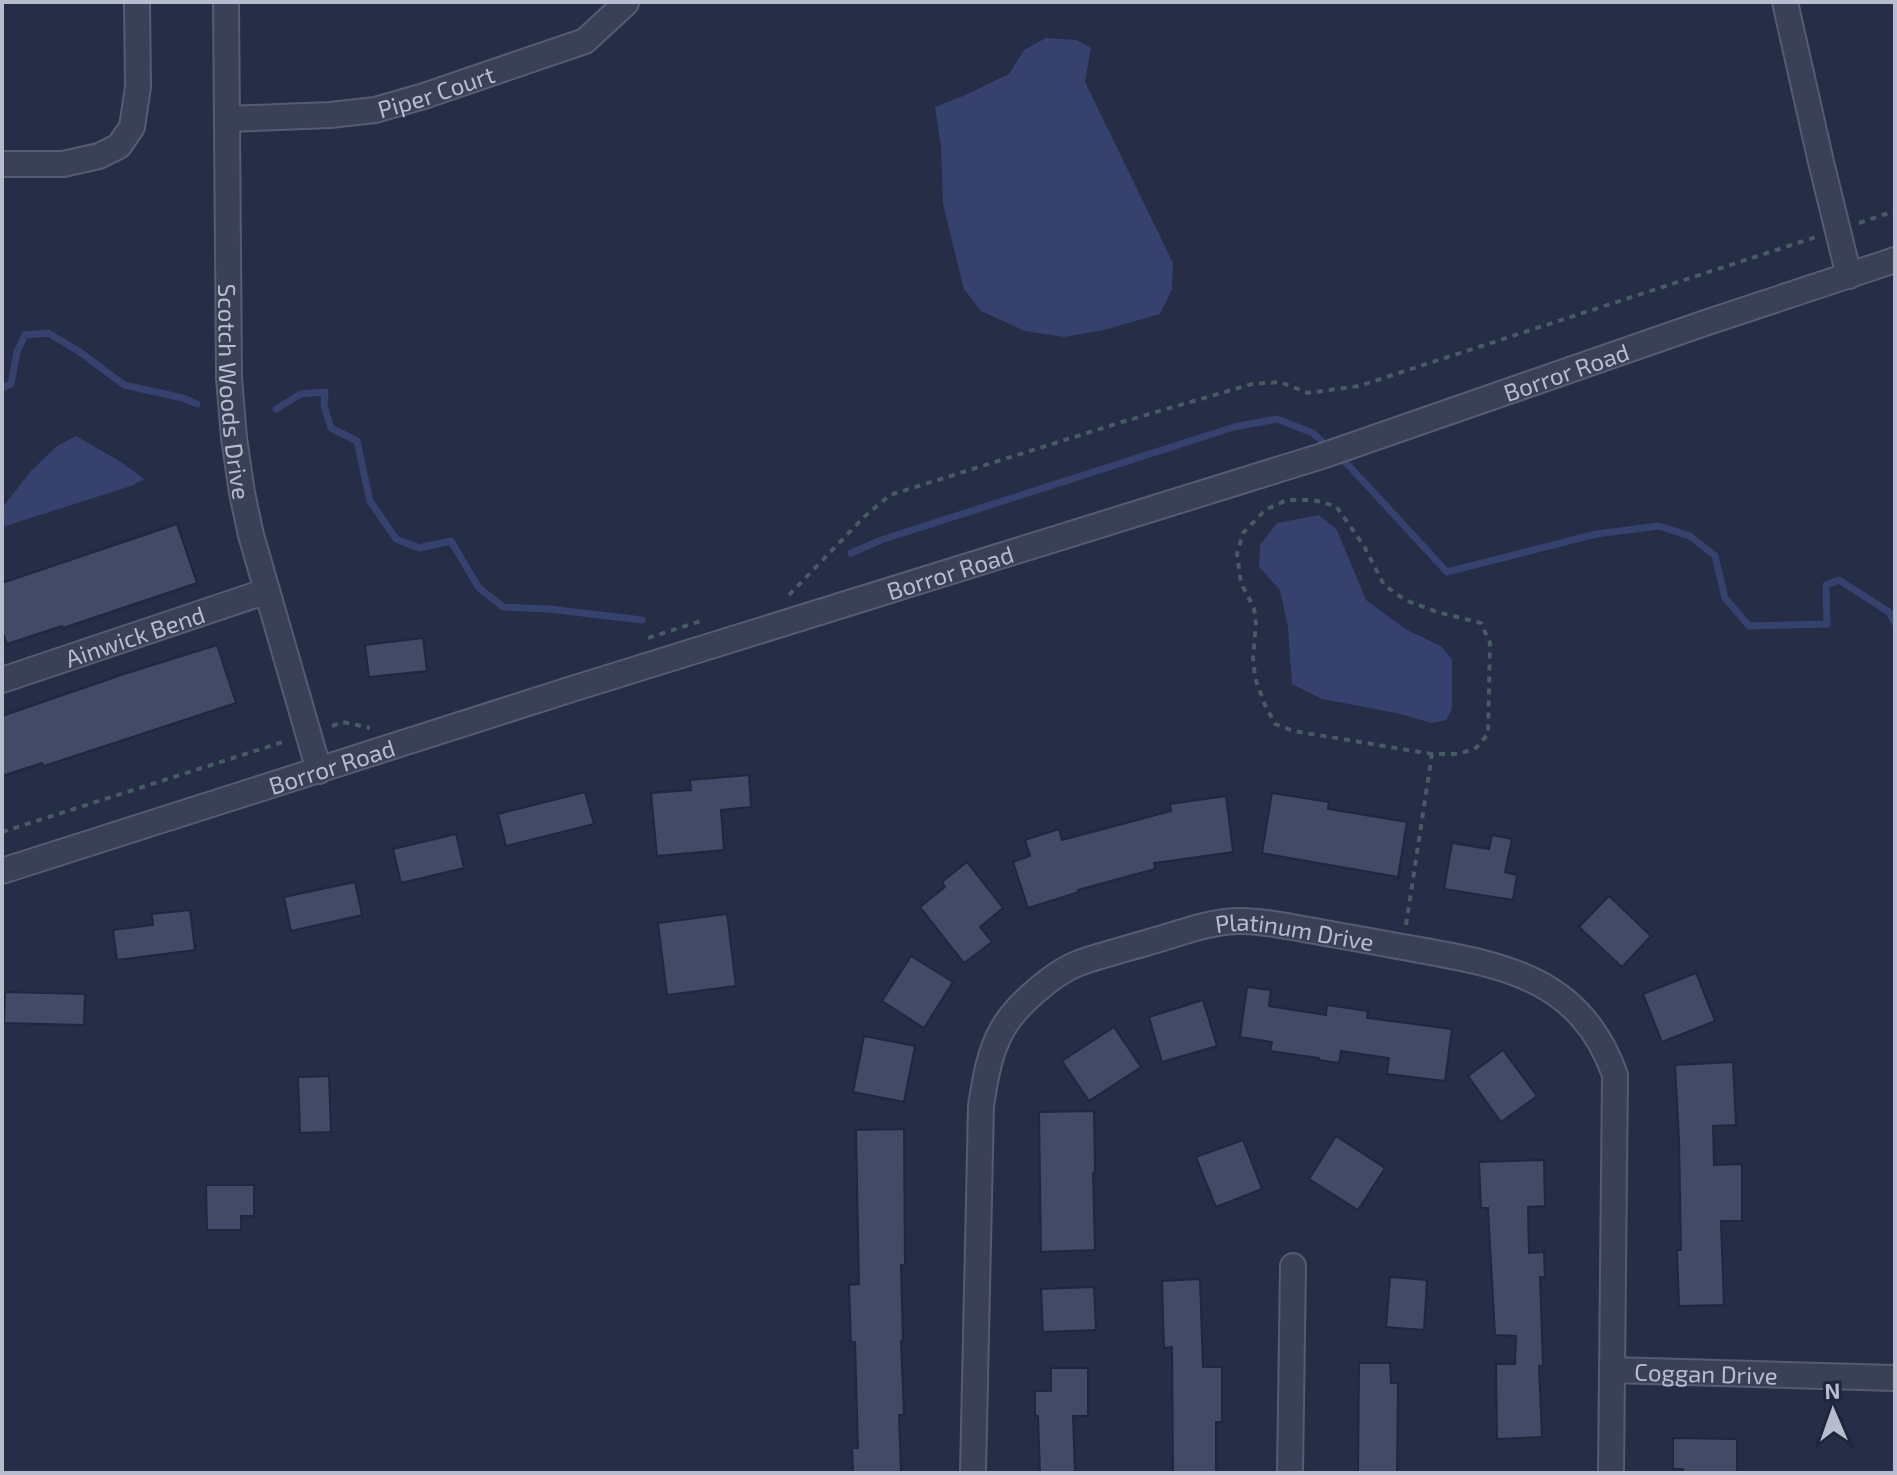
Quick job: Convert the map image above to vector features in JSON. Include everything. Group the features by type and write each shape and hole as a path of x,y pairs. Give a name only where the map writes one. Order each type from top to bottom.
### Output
{"street":[{"path":"2,164 63,164 99,156 119,146 132,127 138,87 137,2"},
{"name":"Scotch Woods Drive","path":"226,2 229,378 234,438 251,535 319,771"},
{"path":"1785,2 1849,276"},
{"name":"Piper Court","path":"227,119 375,110 585,41 626,3"},
{"name":"Borror Road","path":"2,871 572,689 1333,452 1895,260"},
{"name":"Ainwick Bend","path":"2,680 267,591"},
{"name":"Platinum Drive","path":"973,1473 981,1106 987,1070 1002,1029 1038,988 1077,964 1212,924 1239,920 1403,947 1500,967 1560,995 1579,1013 1599,1040 1615,1075 1611,1473"},
{"path":"1290,1473 1293,1266"},
{"name":"Coggan Drive","path":"1612,1370 1895,1378"}],"path":[{"path":"781,598 792,594 864,517 890,495 1252,384 1280,382 1308,393 1359,386 1895,211"},
{"path":"1287,500 1313,500 1336,506 1364,546 1384,585 1405,600 1481,623 1490,643 1488,734 1476,748 1459,754 1432,754 1294,731 1275,724 1255,678 1254,608 1241,583 1237,554 1243,533 1265,510 1287,500"},
{"path":"643,640 707,620"},
{"path":"2,832 343,722 368,728 380,726"},
{"path":"1403,947 1432,754"}],"water":[{"path":"1046,38 1076,40 1091,48 1085,82 1173,263 1172,289 1160,314 1104,330 1064,337 1025,331 981,311 964,289 943,204 941,147 935,107 1009,74 1024,50"},
{"path":"76,436 144,479 131,486 2,527 2,508 31,471 57,446"},
{"path":"1319,515 1337,530 1366,600 1407,630 1441,646 1452,659 1452,709 1446,720 1432,723 1322,699 1292,684 1288,627 1280,590 1259,567 1260,545 1277,523"}],"building":[{"path":"177,524 197,583 7,644 2,630 2,583"},
{"path":"423,638 427,671 369,677 365,645"},
{"path":"217,645 236,703 44,766 42,763 2,776 2,716"},
{"path":"749,775 751,807 721,810 724,850 657,856 651,793 691,790 690,780"},
{"path":"585,792 594,824 506,846 498,814"},
{"path":"1272,793 1329,802 1328,809 1407,822 1398,877 1262,853"},
{"path":"1226,796 1233,852 1154,863 1155,869 1078,890 1028,908 1013,862 1030,856 1025,840 1059,829 1062,840 1171,811 1170,804"},
{"path":"456,834 464,868 401,883 393,849"},
{"path":"1492,835 1512,839 1505,872 1517,875 1513,900 1444,889 1452,843 1489,849"},
{"path":"967,862 1003,908 980,927 992,942 964,963 920,907 945,887 942,882"},
{"path":"355,882 362,915 291,931 284,897"},
{"path":"1609,896 1651,936 1622,967 1579,927"},
{"path":"190,910 195,950 117,960 113,930 153,925 152,914"},
{"path":"727,914 736,986 667,995 658,923"},
{"path":"911,956 953,982 924,1028 882,1001"},
{"path":"1696,973 1715,1021 1662,1042 1643,994"},
{"path":"1247,987 1271,990 1269,1006 1326,1015 1327,1005 1368,1011 1367,1018 1452,1029 1445,1081 1387,1074 1389,1058 1341,1051 1339,1063 1270,1051 1272,1042 1240,1037"},
{"path":"5,992 85,994 84,1025 4,1023"},
{"path":"1203,1000 1217,1046 1162,1062 1149,1017"},
{"path":"1114,1027 1141,1067 1089,1101 1062,1061"},
{"path":"864,1036 915,1046 904,1102 853,1092"},
{"path":"1503,1050 1537,1096 1501,1122 1468,1076"},
{"path":"1733,1062 1736,1125 1713,1126 1714,1165 1742,1164 1742,1221 1721,1221 1724,1305 1679,1306 1677,1250 1681,1250 1675,1065"},
{"path":"329,1076 331,1132 300,1133 298,1077"},
{"path":"1094,1111 1095,1250 1041,1252 1039,1112"},
{"path":"904,1129 905,1265 901,1265 901,1341 904,1415 899,1415 901,1473 853,1473 852,1448 858,1448 855,1342 851,1342 849,1285 859,1284 856,1130"},
{"path":"1336,1136 1385,1168 1358,1210 1309,1179"},
{"path":"1243,1140 1262,1189 1216,1207 1196,1157"},
{"path":"1544,1160 1545,1206 1528,1207 1529,1253 1544,1252 1545,1277 1540,1277 1543,1366 1539,1366 1542,1437 1497,1439 1496,1364 1515,1364 1516,1336 1495,1335 1488,1208 1481,1208 1479,1162"},
{"path":"206,1185 254,1185 254,1216 241,1216 241,1230 207,1230"},
{"path":"1390,1277 1427,1280 1424,1330 1386,1327"},
{"path":"1200,1279 1203,1367 1222,1367 1222,1422 1216,1422 1216,1473 1173,1473 1172,1347 1164,1348 1162,1281"},
{"path":"1094,1287 1096,1330 1043,1332 1041,1289"},
{"path":"1359,1363 1390,1363 1391,1383 1398,1383 1397,1473 1358,1473"},
{"path":"1051,1368 1088,1368 1088,1416 1073,1416 1075,1473 1040,1473 1035,1391 1051,1391"},
{"path":"1673,1438 1737,1439 1737,1473 1683,1473 1683,1469 1673,1469"}],"waterway":[{"path":"2,388 11,384 17,352 25,335 48,333 124,385 197,404"},
{"path":"276,409 301,394 325,392 324,406 331,428 357,441 370,501 396,539 419,548 451,541 479,588 503,607 642,620"},
{"path":"851,553 881,540 1234,427 1277,419 1313,433 1328,447"},
{"path":"1337,455 1447,572 1596,534 1659,526 1690,536 1715,556 1725,598 1749,626 1827,624 1826,585 1839,580 1889,612 1895,623"}]}
